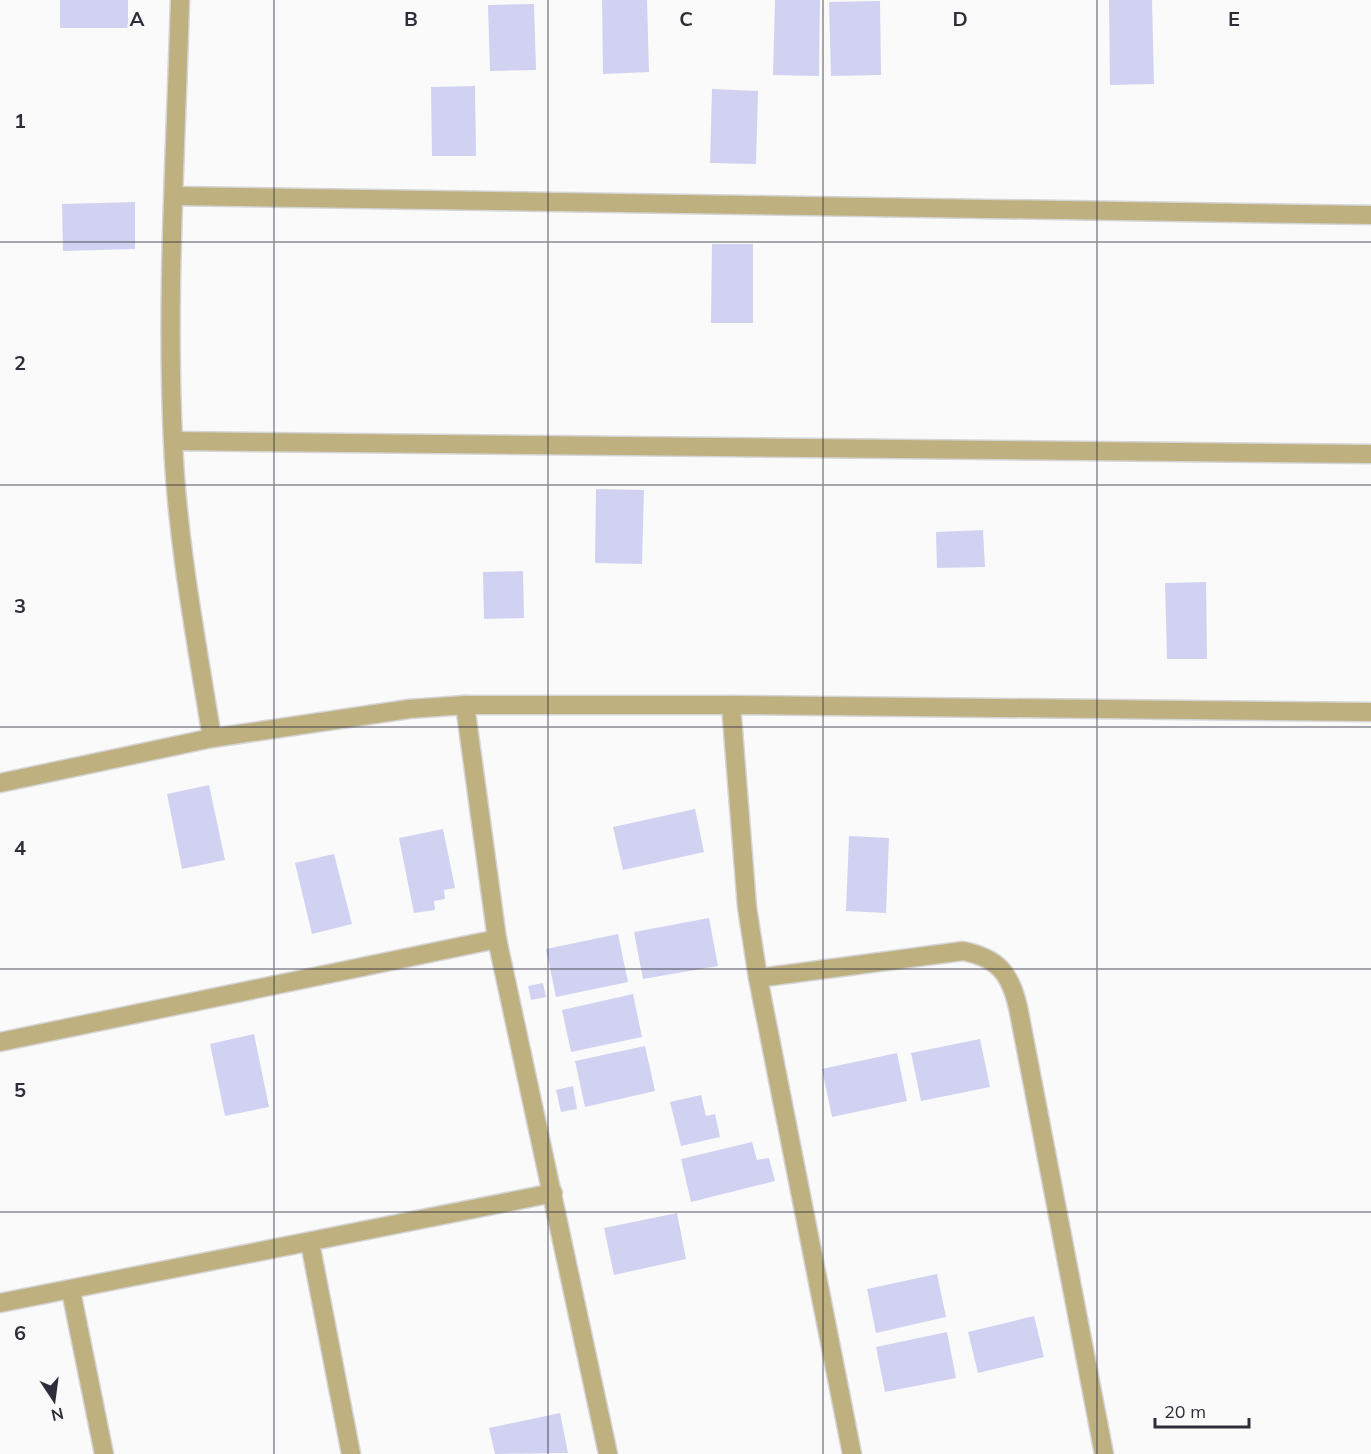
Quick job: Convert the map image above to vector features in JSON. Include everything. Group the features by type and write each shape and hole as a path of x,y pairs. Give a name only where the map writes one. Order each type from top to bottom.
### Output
{"street":[{"path":"180,0 169,321 172,441 185,567 212,738"},
{"path":"174,196 1371,215"},
{"path":"172,441 1371,454"},
{"path":"465,705 497,939 608,1454"},
{"path":"0,783 212,738 409,709 465,705 731,705 1371,712"},
{"path":"731,705 747,907 758,978 852,1454"},
{"path":"0,1042 497,939"},
{"path":"758,978 963,951 985,955 1000,967 1014,986 1104,1454"},
{"path":"0,1303 71,1291 553,1193"},
{"path":"310,1243 351,1454"},
{"path":"71,1291 104,1454"}],"building":[{"path":"60,0 128,0 128,28 60,28"},
{"path":"602,0 647,0 649,72 603,74"},
{"path":"775,0 820,0 819,76 773,75"},
{"path":"1109,0 1152,0 1154,84 1110,85"},
{"path":"880,1 881,75 831,76 829,2"},
{"path":"534,4 536,70 490,71 488,5"},
{"path":"475,86 476,156 432,156 431,87"},
{"path":"712,89 758,91 756,164 710,163"},
{"path":"135,202 135,249 63,251 62,204"},
{"path":"712,244 753,244 753,323 711,323"},
{"path":"596,489 644,490 642,564 595,563"},
{"path":"983,530 985,567 937,568 936,532"},
{"path":"523,571 524,618 484,619 483,572"},
{"path":"1206,582 1207,659 1167,659 1165,583"},
{"path":"209,785 225,860 182,869 167,794"},
{"path":"695,809 704,852 623,870 613,827"},
{"path":"443,829 455,888 444,890 445,899 434,901 435,910 414,913 399,838"},
{"path":"849,836 889,838 886,913 846,911"},
{"path":"334,854 352,924 312,934 295,863"},
{"path":"709,918 718,966 643,979 634,932"},
{"path":"618,934 628,982 556,997 546,949"},
{"path":"543,983 546,997 531,1000 528,986"},
{"path":"633,994 642,1037 571,1052 562,1010"},
{"path":"254,1034 269,1107 225,1116 210,1044"},
{"path":"980,1039 990,1087 921,1101 911,1053"},
{"path":"645,1046 655,1091 585,1107 575,1061"},
{"path":"897,1053 907,1101 832,1117 822,1069"},
{"path":"573,1086 577,1109 561,1112 556,1090"},
{"path":"701,1095 706,1116 715,1114 720,1137 681,1146 670,1102"},
{"path":"752,1142 757,1160 769,1158 775,1181 691,1202 681,1159"},
{"path":"677,1213 686,1259 614,1275 604,1228"},
{"path":"937,1274 946,1317 876,1333 867,1289"},
{"path":"1034,1316 1044,1357 978,1373 968,1332"},
{"path":"947,1332 956,1378 885,1392 876,1347"},
{"path":"560,1413 568,1453 495,1454 489,1428"}]}
